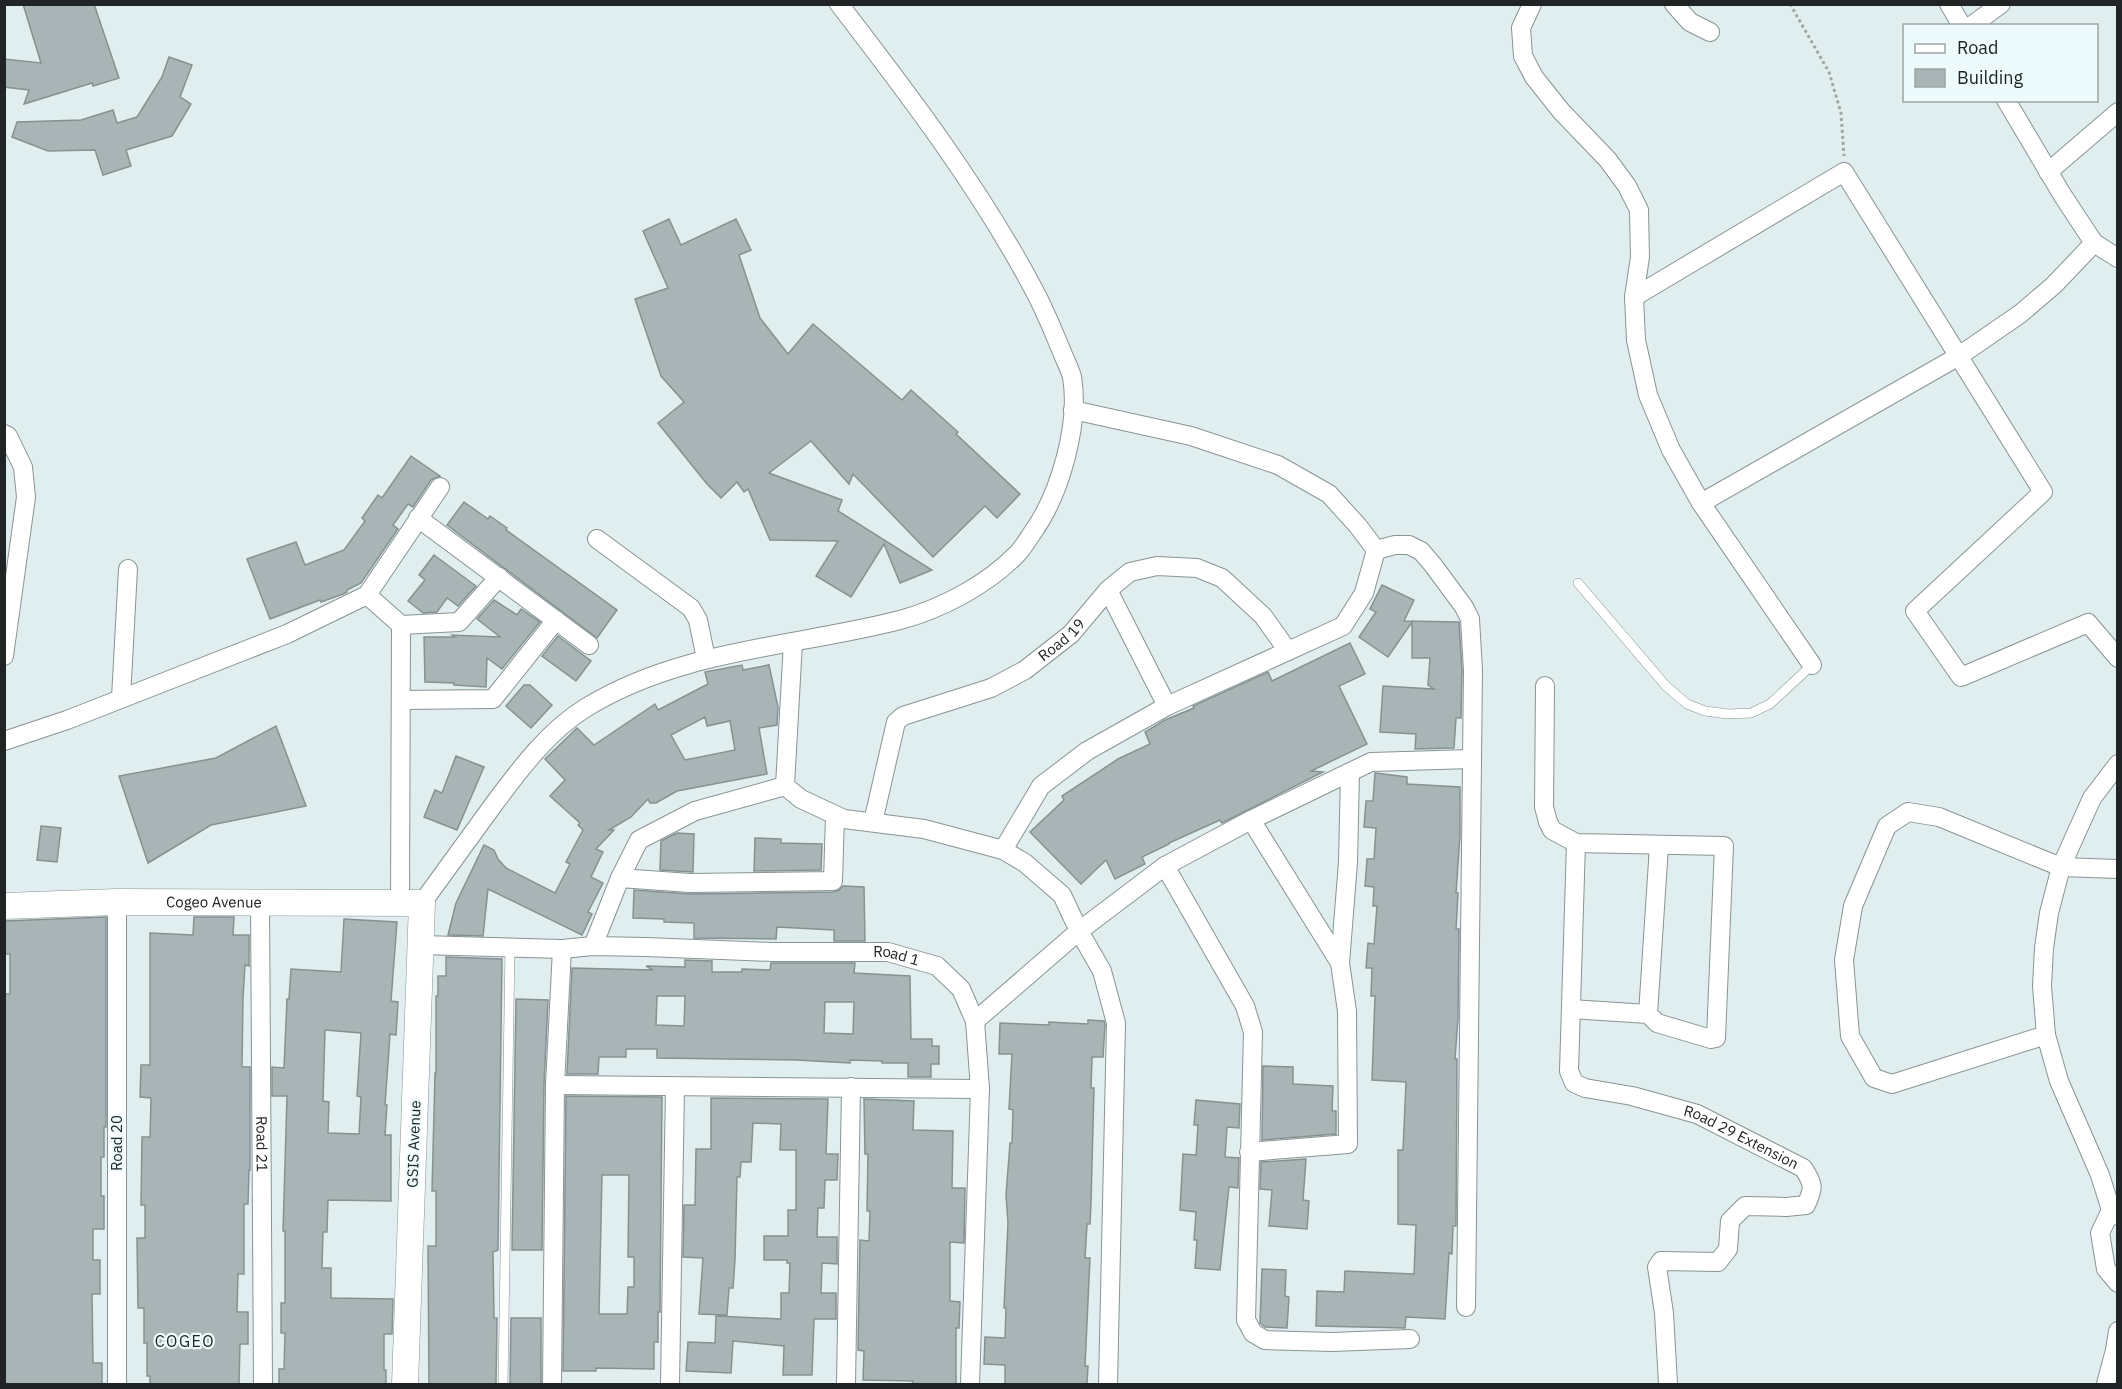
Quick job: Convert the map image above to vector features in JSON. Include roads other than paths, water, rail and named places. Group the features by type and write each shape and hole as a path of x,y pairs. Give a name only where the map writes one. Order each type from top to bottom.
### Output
{"street":[{"path":"411,903 520,770 556,730 585,708 618,690 667,670 706,659 901,619 948,601 987,579 1018,553 1043,518 1058,487 1067,453 1073,410 1072,376 1047,314 1014,252 970,184 901,84 839,4"},
{"path":"1532,4 1521,28 1522,56 1534,77 1561,111 1608,160 1627,186 1639,210 1640,257 1634,297 1636,340 1648,395 1671,450 1701,503 1812,665"},
{"path":"1674,4 1690,22 1710,32"},
{"path":"1949,4 1961,24"},
{"path":"1974,24 2001,4"},
{"path":"2007,102 2048,172 2094,243 2118,258"},
{"path":"2048,172 2118,112"},
{"path":"1634,297 1844,172 2043,492 1915,612 1961,677 2088,623 2118,658"},
{"path":"1701,503 1959,356 2020,314 2054,285 2094,243"},
{"path":"1073,410 1191,436 1278,465 1329,494 1376,550"},
{"path":"4,434 8,436 23,467 26,497 4,656"},
{"path":"4,741 67,720 287,634 367,595 440,487"},
{"path":"418,518 590,645"},
{"path":"597,538 691,608 698,620 706,659"},
{"path":"1376,550 1409,545 1421,551 1470,619 1473,670 1466,1307"},
{"path":"1003,850 1041,786 1087,751 1167,706 1343,626 1364,592 1376,550"},
{"name":"Road 19","path":"873,822 896,722 903,716 991,688 1024,670 1071,634 1108,590 1130,572 1157,566 1197,568 1222,578 1263,616 1288,651"},
{"path":"122,698 128,569"},
{"path":"367,595 401,625 459,622 499,578"},
{"path":"1108,590 1167,706"},
{"path":"402,700 493,699 556,620"},
{"path":"401,625 411,903"},
{"path":"785,786 793,642"},
{"path":"1545,686 1544,807 1552,830 1576,843 1725,846 1716,1038 1711,1039 1657,1023 1648,1014 1571,1009"},
{"path":"975,1021 1079,931 1164,866 1251,820 1371,762 1472,759"},
{"path":"2118,764 2092,798 2061,867 2049,913 2042,986 2046,1035 2059,1081 2114,1213 2100,1233 2106,1269 2118,1283"},
{"path":"1249,1152 1348,1144 1347,1011 1340,963 1348,861 1350,773"},
{"path":"785,786 801,799 844,819 924,829 1003,850 1025,863 1062,895 1102,971 1116,1023 1108,1384"},
{"path":"593,946 620,878 639,840 695,811 785,786"},
{"path":"2046,1035 1892,1084 1874,1078 1850,1036 1844,960 1852,906 1887,826 1908,812 1939,816 2061,867 2118,869"},
{"path":"620,878 690,884 833,881 835,816"},
{"path":"1251,820 1340,963"},
{"name":"Road 29 Extension","path":"1576,843 1569,1071 1574,1083 1585,1088 1632,1096 1697,1114 1803,1168 1811,1179 1813,1190 1806,1206 1745,1206 1730,1221 1728,1249 1718,1262 1661,1261 1657,1267 1664,1313 1668,1384"},
{"path":"1648,1014 1659,846"},
{"path":"1164,866 1245,1006 1253,1032 1246,1320 1253,1333 1265,1340 1332,1342 1410,1339"},
{"name":"Cogeo Avenue","path":"4,906 117,902 411,903"},
{"name":"Road 20","path":"117,902 117,1384"},
{"name":"Road 21","path":"260,902 263,1384"},
{"name":"GSIS Avenue","path":"405,1384 421,945 411,903"},
{"name":"Road 1","path":"421,945 562,949 593,946 773,952 888,952 937,966 962,989 975,1021 981,1089 970,1384"},
{"path":"562,949 555,1085 552,1384 562,1384"},
{"path":"555,1085 981,1089"},
{"path":"670,1384 675,1087"},
{"path":"846,1384 851,1087"},
{"path":"2106,1384 2118,1331"}],"lane":[{"path":"1578,583 1666,686 1687,704 1705,711 1728,714 1751,713 1770,704 1812,665"},
{"path":"503,1384 510,948"}],"district":[{"name":"COGEO","path":"185,1341"}]}
